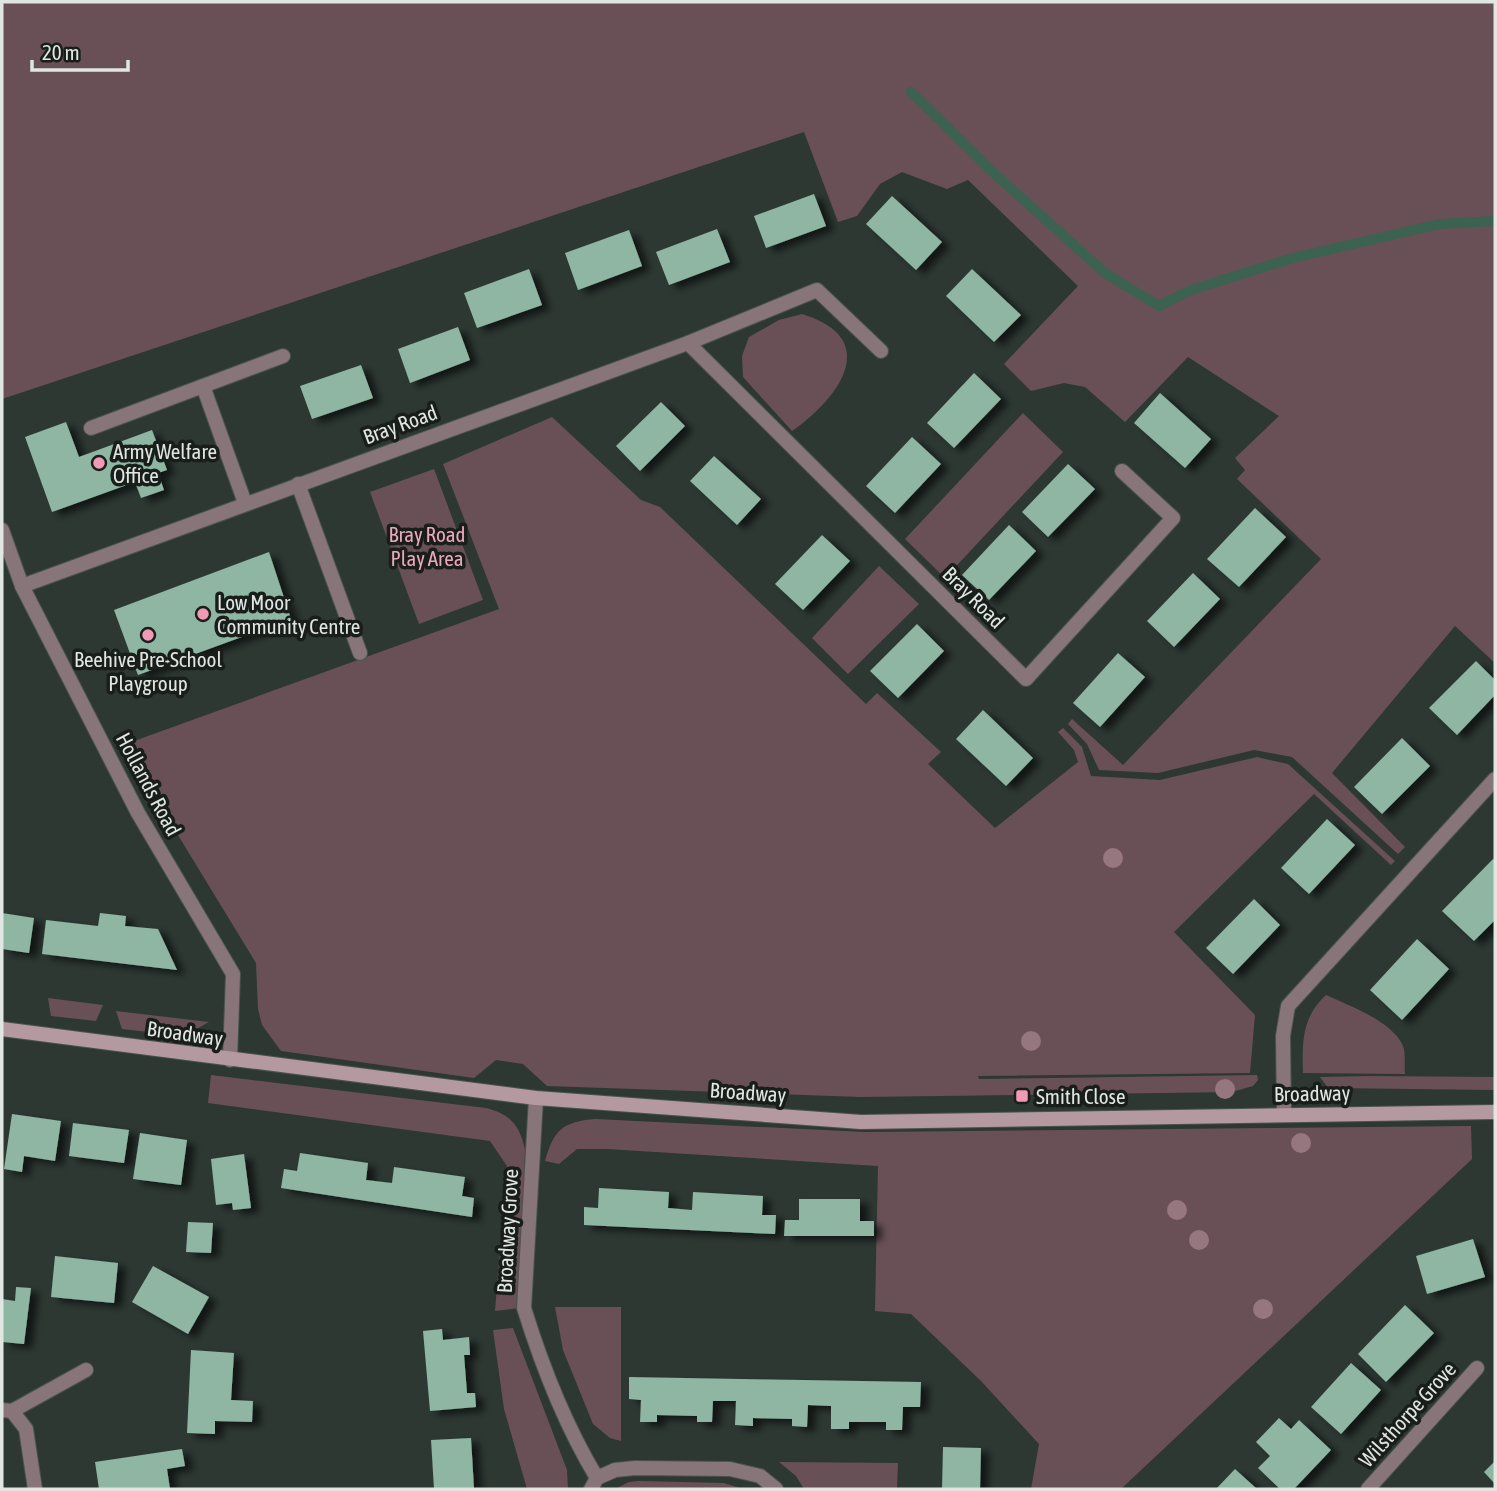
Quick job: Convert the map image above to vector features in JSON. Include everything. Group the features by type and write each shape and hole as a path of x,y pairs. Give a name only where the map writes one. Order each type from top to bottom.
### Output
{"street":[{"name":"Bray Road","path":"22,586 688,343 817,290 881,351"},
{"name":"Bray Road","path":"688,343 1026,679 1173,518 1122,471"},
{"path":"91,428 283,356"},
{"path":"203,386 245,503"},
{"path":"298,484 360,653"},
{"name":"Hollands Road","path":"2,530 22,586 138,813 233,974 230,1060"},
{"path":"1284,1115 1283,1036 1288,1006 1495,779"},
{"name":"Broadway","path":"2,1029 536,1098 861,1122 1495,1112"},
{"name":"Broadway Grove","path":"536,1098 524,1308 533,1339 594,1484 615,1470 730,1469 760,1476 776,1489"},
{"name":"Wilsthorpe Grove","path":"1368,1489 1477,1368"},
{"path":"35,1489 26,1429 7,1410 86,1370"}],"green space":[{"path":"2,2 1495,2 1495,663 1455,626 1332,773 1405,847 1398,854 1292,757 1254,750 1158,773 1099,770 1087,744 1068,724 1072,719 1123,765 1321,559 1237,479 1245,470 1235,458 1279,416 1188,357 1125,422 1085,387 1064,383 1031,391 1004,364 1078,286 968,180 947,189 902,172 880,184 857,216 838,222 804,132 2,399"},
{"path":"802,314 827,325 841,338 847,353 845,369 837,386 809,418 792,431 743,377 742,356 749,337 779,320"},
{"path":"1023,413 1063,452 945,578 905,539"},
{"path":"552,417 641,500 660,507 866,704 877,693 941,752 928,764 995,828 1078,762 1074,750 1058,732 1063,728 1082,747 1091,776 1160,780 1257,757 1288,764 1395,861 1391,865 1314,794 1174,932 1255,1015 1250,1073 978,1076 979,1079 1257,1075 1258,1080 1253,1086 1232,1092 861,1097 547,1086 523,1064 496,1060 474,1078 281,1051 262,1025 258,1009 256,963 123,745 499,609 443,464"},
{"name":"Bray Road Play Area","path":"434,469 483,600 419,624 370,492"},
{"path":"879,566 919,604 848,674 812,638"},
{"path":"1326,995 1369,1015 1398,1037 1403,1046 1405,1074 1303,1073 1305,1031 1312,1012"},
{"path":"48,998 103,1005 96,1021 51,1016"},
{"path":"116,1011 209,1022 184,1036 122,1029"},
{"path":"211,1075 486,1108 508,1117 517,1127 525,1150 519,1308 495,1311 507,1166 490,1141 208,1103"},
{"path":"1320,1077 1495,1077 1495,1090 1328,1088"},
{"path":"595,1119 865,1132 1471,1126 1472,1159 1121,1489 1031,1489 1039,1444 981,1381 911,1314 875,1311 878,1166 607,1149 577,1149 559,1164 545,1161 552,1141 561,1129 575,1122"},
{"path":"555,1307 621,1307 621,1441 610,1438 593,1424 563,1350"},
{"path":"513,1328 567,1470 568,1489 527,1489 504,1409 493,1330"},
{"path":"779,1462 898,1463 897,1489 804,1489 796,1476"},
{"path":"629,1482 724,1483 743,1489 615,1489"}],"building":[{"path":"814,194 826,226 766,248 754,216"},
{"path":"892,196 942,242 916,270 866,224"},
{"path":"717,229 730,262 669,285 656,252"},
{"path":"629,230 642,266 578,290 565,253"},
{"path":"529,269 542,305 477,328 464,293"},
{"path":"972,269 1021,315 994,342 946,296"},
{"path":"458,327 470,360 410,383 398,349"},
{"path":"361,365 373,398 312,419 300,386"},
{"path":"974,373 1001,399 954,448 927,423"},
{"path":"1160,393 1211,439 1185,468 1134,423"},
{"path":"661,402 685,426 640,471 616,446"},
{"name":"Army Welfare Office","path":"66,422 79,457 152,430 167,470 158,473 164,490 141,498 135,482 52,512 25,437"},
{"path":"912,437 941,464 895,513 866,486"},
{"path":"714,456 761,499 737,525 690,481"},
{"path":"1068,464 1095,489 1048,537 1022,512"},
{"path":"1255,508 1286,537 1239,587 1207,559"},
{"path":"1009,525 1036,551 989,600 962,575"},
{"path":"822,535 850,561 803,610 775,584"},
{"name":"Low Moor Community Centre","path":"269,552 291,619 138,675 114,610"},
{"path":"1193,573 1220,599 1174,647 1147,621"},
{"path":"917,624 944,651 898,698 870,671"},
{"path":"1118,653 1145,677 1100,727 1073,703"},
{"path":"1476,661 1495,680 1495,695 1457,735 1429,708"},
{"path":"983,710 1033,758 1006,786 956,739"},
{"path":"1402,738 1430,766 1382,814 1354,787"},
{"path":"1327,819 1355,845 1309,894 1281,868"},
{"path":"1493,859 1495,920 1474,941 1442,911"},
{"path":"1254,899 1280,925 1233,974 1206,948"},
{"path":"2,913 34,918 29,953 2,949"},
{"path":"100,913 126,916 125,926 158,929 177,970 42,954 46,920 98,926"},
{"path":"1417,939 1449,969 1402,1020 1370,990"},
{"path":"12,1114 61,1121 55,1161 24,1156 22,1172 4,1169"},
{"path":"73,1123 129,1130 124,1163 69,1156"},
{"path":"140,1133 187,1140 181,1185 133,1179"},
{"path":"300,1153 368,1163 366,1180 392,1183 394,1167 465,1177 462,1196 474,1198 472,1217 281,1188 284,1169 297,1171"},
{"path":"244,1154 251,1208 233,1210 232,1203 216,1205 211,1159"},
{"path":"599,1188 669,1192 668,1208 692,1210 693,1192 763,1196 762,1215 776,1215 775,1234 584,1225 584,1207 598,1208"},
{"path":"799,1199 860,1199 860,1221 874,1221 874,1236 784,1236 785,1220 799,1220"},
{"path":"188,1222 213,1223 211,1253 186,1252"},
{"path":"1473,1239 1485,1277 1427,1294 1416,1256"},
{"path":"55,1256 118,1263 114,1303 51,1297"},
{"path":"153,1266 209,1297 188,1334 132,1302"},
{"path":"16,1287 31,1288 24,1344 2,1342 2,1299 15,1301"},
{"path":"1405,1305 1434,1333 1386,1382 1358,1354"},
{"path":"442,1329 443,1340 469,1337 470,1355 464,1355 467,1393 475,1393 476,1407 430,1411 423,1331"},
{"path":"191,1350 234,1353 231,1400 253,1401 252,1422 215,1421 215,1434 187,1433"},
{"path":"1351,1363 1381,1390 1341,1434 1311,1407"},
{"path":"629,1377 921,1382 920,1407 903,1407 902,1430 886,1430 886,1422 849,1422 849,1429 831,1429 831,1406 808,1405 807,1427 792,1426 792,1419 753,1418 753,1426 735,1425 736,1401 713,1401 712,1422 697,1422 697,1416 657,1415 657,1422 640,1422 641,1400 629,1399"},
{"path":"1279,1418 1291,1429 1299,1420 1331,1450 1294,1489 1280,1489 1258,1468 1270,1456 1256,1442"},
{"path":"471,1438 474,1489 434,1489 431,1440"},
{"path":"943,1447 981,1448 980,1489 942,1489"},
{"path":"182,1449 185,1466 167,1469 170,1489 99,1489 95,1462"},
{"path":"1495,1461 1495,1484 1484,1472"},
{"path":"1235,1469 1257,1489 1216,1489"}],"waterway":[{"path":"911,92 997,176 1105,273 1159,306 1191,290 1293,258 1439,224 1495,221"}],"place":[{"name":"Army Welfare Office","path":"99,463"},
{"name":"Low Moor Community Centre","path":"203,614"},
{"name":"Beehive Pre-School Playgroup","path":"148,635"},
{"name":"Smith Close","path":"1022,1096"}]}
